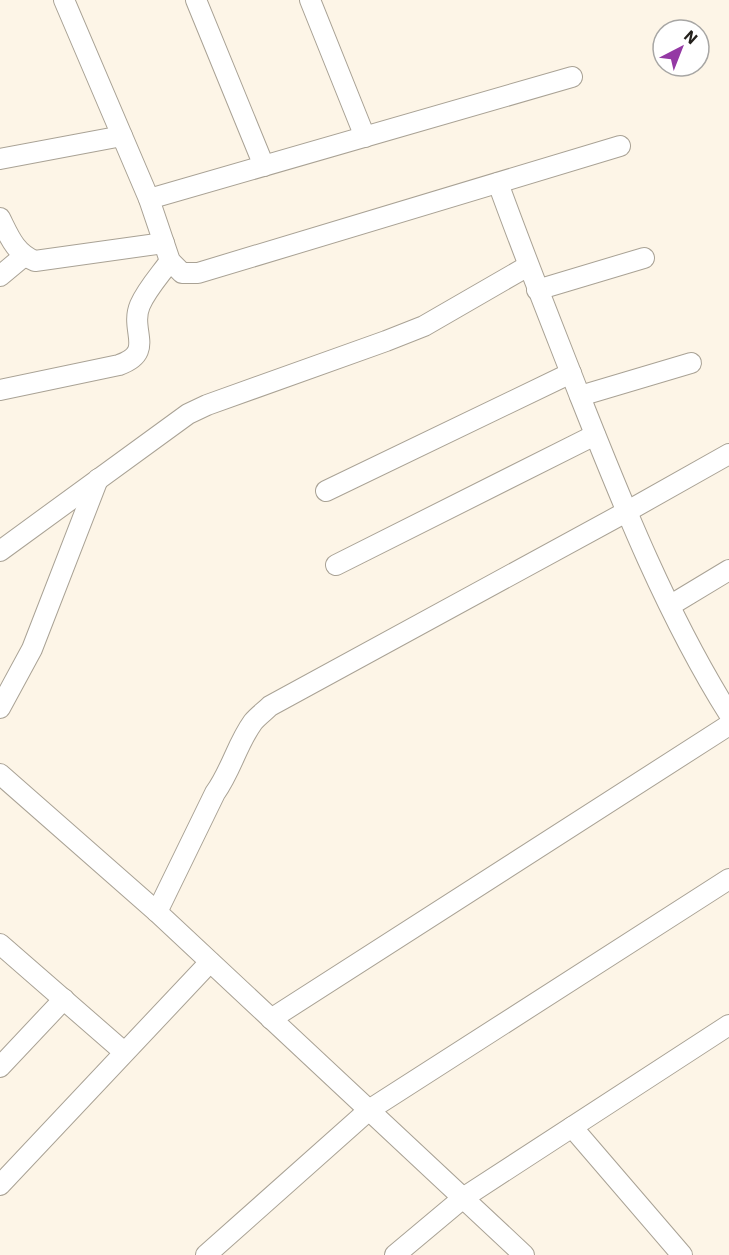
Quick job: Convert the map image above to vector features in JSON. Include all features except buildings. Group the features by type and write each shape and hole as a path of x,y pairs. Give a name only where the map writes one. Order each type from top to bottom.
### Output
{"street":[{"path":"196,0 264,166"},
{"path":"310,0 365,137"},
{"path":"68,2 149,199 167,252 182,273 198,273 620,146"},
{"path":"149,199 572,78"},
{"path":"0,159 123,136"},
{"path":"271,1019 729,715 710,685 626,512 537,290 498,183"},
{"path":"0,219 16,248 24,256 35,261 167,252"},
{"path":"0,390 118,365 135,356 140,349 138,312 167,252"},
{"path":"0,276 24,256"},
{"path":"537,290 644,258"},
{"path":"0,551 188,414 424,326 528,266"},
{"path":"580,396 691,363"},
{"path":"326,491 571,373"},
{"path":"336,565 595,435"},
{"path":"157,912 236,752 254,721 270,706 729,454"},
{"path":"0,708 32,648 98,479"},
{"path":"671,605 729,570"},
{"path":"0,774 157,912 524,1255"},
{"path":"206,1255 369,1110 729,879"},
{"path":"0,945 124,1052"},
{"path":"0,1185 210,962"},
{"path":"0,1067 64,999"},
{"path":"395,1255 464,1198 729,1025"},
{"path":"572,1127 682,1255"}]}
